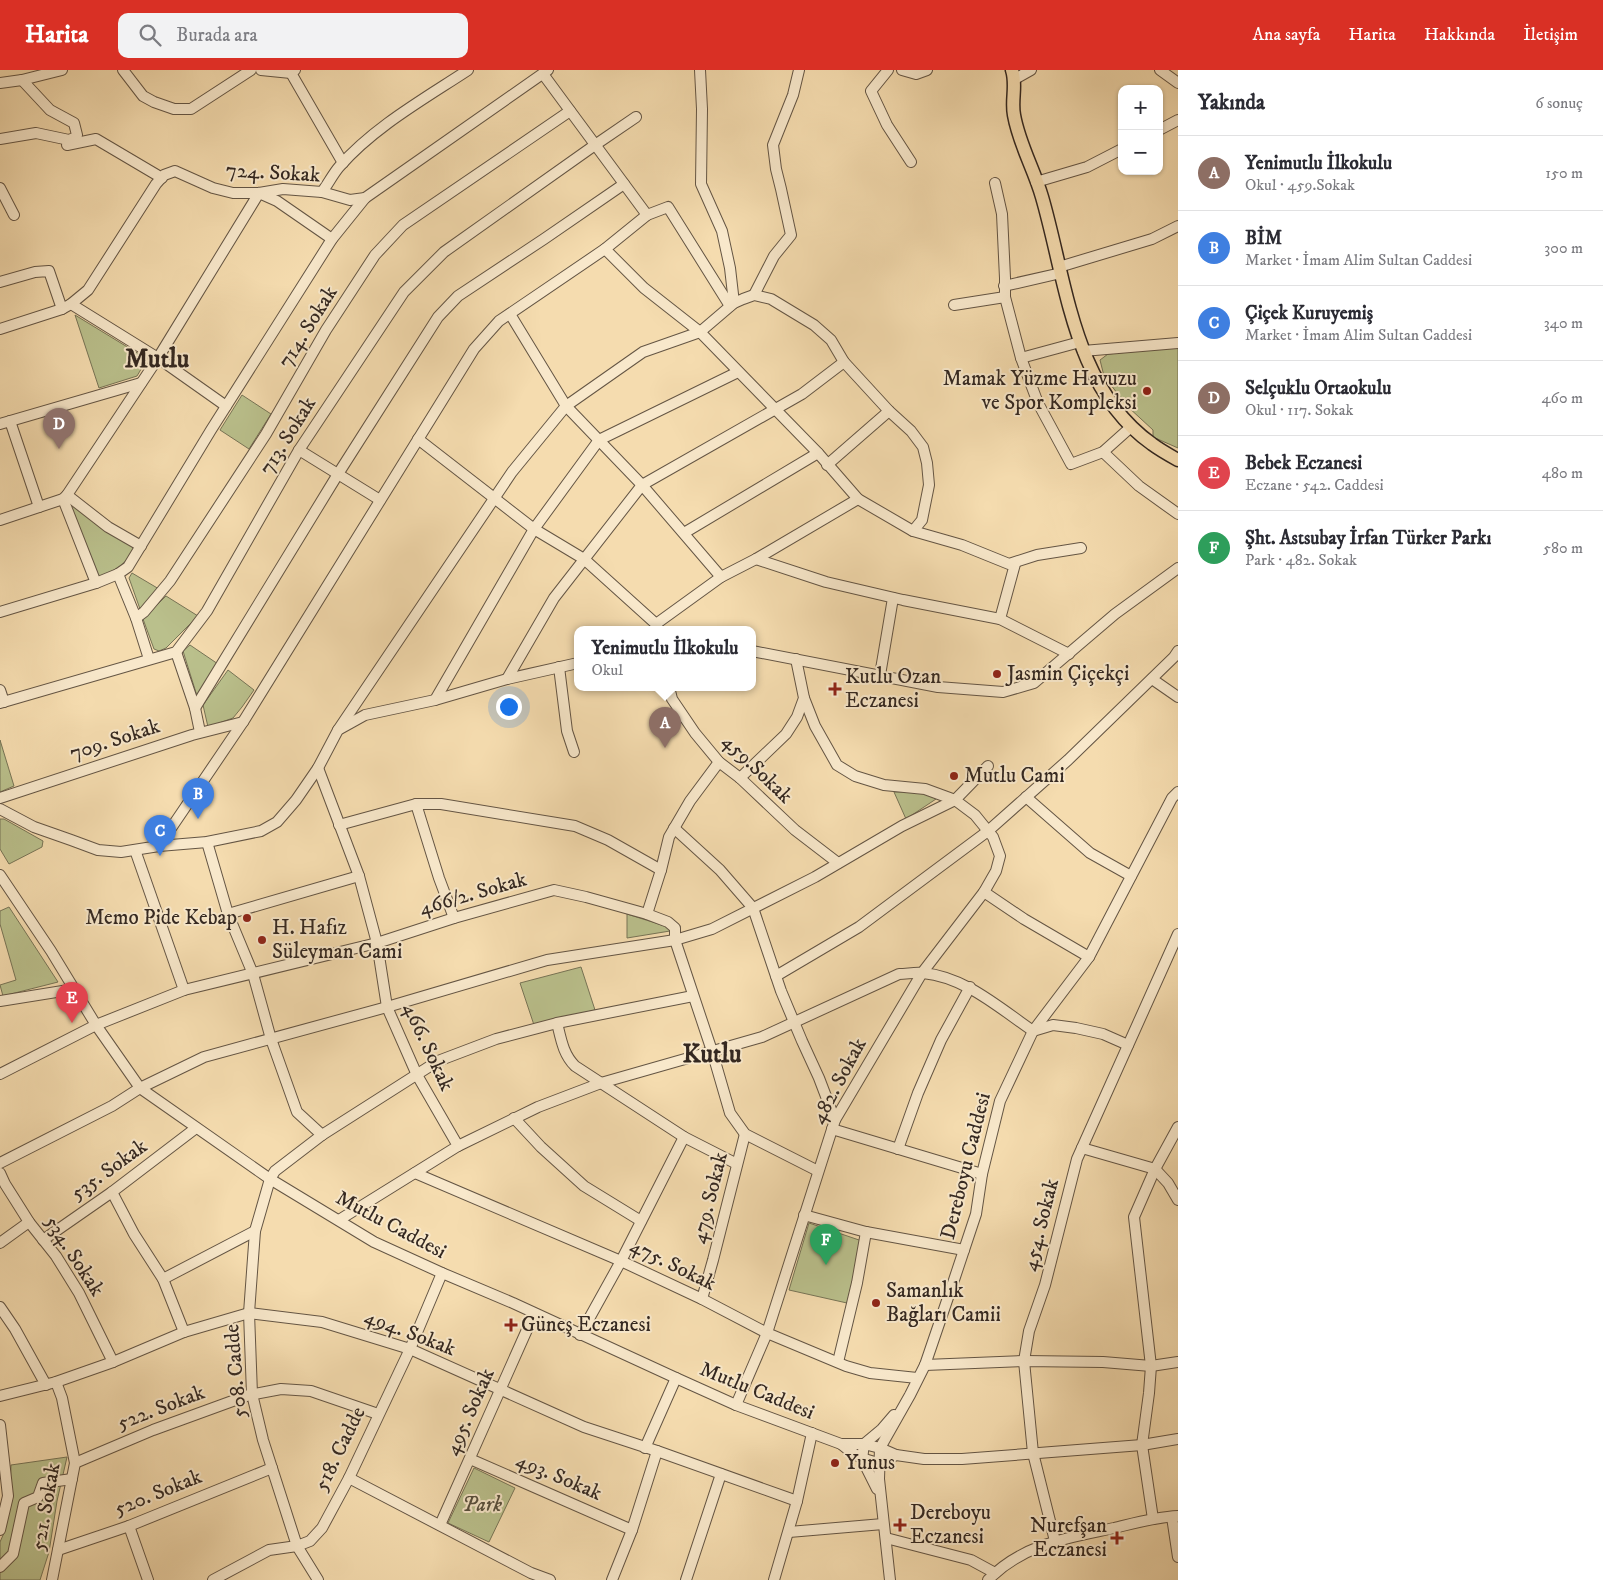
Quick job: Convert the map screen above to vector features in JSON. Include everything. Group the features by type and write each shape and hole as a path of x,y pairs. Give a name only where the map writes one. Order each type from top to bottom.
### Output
{"main road":[{"path":"1014,75 1013,112 1018,135 1042,196 1081,346 1097,382 1112,405 1132,427 1152,444 1178,460"}],"street":[{"path":"0,83 22,80 62,70"},
{"path":"123,70 143,96 174,109 191,109 251,70"},
{"path":"261,70 293,71 343,163"},
{"path":"322,192 343,163 364,142 468,70"},
{"path":"700,70 702,109 701,184 722,231 730,268 732,304"},
{"path":"888,70 871,91 888,125 911,162"},
{"path":"902,70 916,74 927,70"},
{"path":"1014,75 1031,70"},
{"path":"1160,70 1178,84"},
{"path":"0,612 96,583 118,574 128,567 226,406 332,238 365,198 545,72 570,110 647,215"},
{"path":"754,295 774,256 791,235 776,168 773,145 793,94 796,73"},
{"path":"0,139 36,133 69,140 77,135 74,123 50,110 22,80"},
{"name":"714. Sokak","path":"136,618 144,612 170,581 266,434 326,330 375,256 403,225 570,110"},
{"name":"713. Sokak","path":"176,652 207,612 299,450 404,292 444,252 636,117"},
{"path":"1163,128 1178,120"},
{"path":"0,330 66,306 88,290 162,178 96,139 70,145 62,144 56,136"},
{"path":"1036,182 1087,167 1118,151"},
{"name":"724. Sokak","path":"162,178 164,175 175,171 220,190 233,193 259,193 283,189 322,192 350,200 365,198"},
{"path":"195,708 338,474 438,317 458,296 624,184"},
{"path":"995,184 1002,214 1004,297 1021,358 1038,403 1071,464 1103,452 1132,427"},
{"path":"0,188 14,215"},
{"path":"0,520 39,508 65,497 158,358 259,193 277,201 332,238"},
{"path":"159,846 243,722 474,349 499,321 605,249 647,215 668,207 732,304"},
{"path":"1004,286 1060,270 1152,238 1178,226"},
{"path":"605,249 644,288 700,332 818,454 858,499 913,531 962,545 1009,564 1015,564 1037,555 1081,548"},
{"path":"0,282 35,272 49,271 66,306 158,358 226,406"},
{"path":"0,809 34,827 98,850 121,852 159,846 207,842 261,831 277,822 296,800 318,768 338,730 512,472 566,406 643,352 700,332 732,304 754,295 771,299 814,325 831,340 844,362 889,411 911,431 923,447 929,485 922,520 913,531"},
{"path":"954,305 1004,297"},
{"path":"510,314 566,406 642,485 721,577"},
{"path":"1021,358 1081,346 1178,343"},
{"path":"507,679 554,598 642,485 802,394 844,362"},
{"path":"436,700 534,529 599,440 738,372"},
{"path":"39,508 5,423 141,384"},
{"path":"827,464 889,411"},
{"path":"418,439 534,529 584,559 655,626"},
{"path":"299,450 380,500"},
{"path":"1103,452 1139,486 1178,514"},
{"path":"684,533 818,454"},
{"path":"65,497 108,527 141,546"},
{"path":"65,497 96,583"},
{"path":"657,626 721,577 756,559 858,499"},
{"path":"756,559 826,582 893,598 1000,619 1068,654"},
{"path":"1000,619 1015,564"},
{"path":"756,652 938,687 1004,692 1034,683 1115,614 1178,568"},
{"path":"118,574 136,618 149,659"},
{"path":"880,675 893,598"},
{"path":"776,976 859,927 988,831 1068,760 1174,657 1178,650"},
{"path":"0,690 2,702 176,652 195,708 200,732"},
{"path":"796,659 804,698 816,726 837,765 855,776 884,784 925,789 955,800 975,815 988,831"},
{"path":"338,730 365,715 436,700 507,679 574,664"},
{"path":"559,667 567,731 574,752"},
{"path":"1152,679 1178,697"},
{"name":"459.Sokak","path":"669,691 676,706 719,762 740,778 795,830 838,863"},
{"path":"740,778 786,734 797,717 804,698"},
{"name":"709. Sokak","path":"0,798 200,732 243,722"},
{"path":"647,914 669,837 690,801 719,762"},
{"path":"0,1163 112,1106 140,1088 204,1057 271,1040 547,960 675,940 712,929 838,863 902,826 955,800 988,766"},
{"name":"466. Sokak","path":"318,768 359,876 377,943 387,1007 416,1075 458,1146"},
{"name":"Dereboyu Caddesi","path":"890,1580 881,1496 880,1448 910,1395 924,1365 964,1250 976,1214 982,1174 1000,1101 1032,1030 1089,957 1172,798 1178,792"},
{"path":"1026,796 1090,854 1131,876"},
{"path":"339,825 416,804 441,804 575,826 608,840 661,870"},
{"path":"416,804 439,878 454,918"},
{"path":"674,828 720,870 753,908 776,976 819,1078 833,1124 898,1149 982,1174"},
{"name":"482. Sokak","path":"736,1404 767,1333 833,1124 922,973 984,892 996,871 1000,856 993,837 988,831"},
{"path":"207,842 228,914 253,974 271,1040 297,1112 322,1136"},
{"path":"135,850 184,990"},
{"name":"Mutlu Caddesi","path":"0,875 75,989 96,1025 140,1088 270,1179 374,1242 676,1378 812,1434 841,1444 864,1444 896,1455"},
{"path":"228,914 359,876"},
{"name":"466/2. Sokak","path":"0,1074 96,1025 184,990 377,943 454,918 554,890 647,914 668,922 675,928 675,940"},
{"path":"984,892 1024,919 1089,957"},
{"name":"454. Sokak","path":"1055,1541 1033,1453 1024,1361 1029,1331 1045,1285 1077,1159 1178,934"},
{"path":"675,940 712,1051 730,1113 745,1134 818,1171"},
{"path":"339,1220 458,1146 538,1107 601,1083 762,1037 899,974 922,973 950,979 970,987 1032,1030 1053,1025 1076,1028 1103,1034 1128,1045"},
{"path":"898,1149 918,1093 941,1040 970,987"},
{"path":"0,1001 75,989"},
{"path":"270,1179 275,1172 322,1136 438,1061 496,1040 557,1023 693,996"},
{"path":"557,1023 568,1059 575,1066 684,1137 737,1164"},
{"path":"514,1118 541,1147 584,1186 641,1221"},
{"path":"1153,1519 1142,1445 1151,1366 1134,1217 1155,1170 1178,1127"},
{"name":"535. Sokak","path":"43,1240 112,1192 196,1128"},
{"name":"479. Sokak","path":"702,1299 745,1134"},
{"path":"580,1335 621,1261 684,1137"},
{"path":"1082,1148 1155,1170 1168,1182 1178,1200"},
{"name":"534. Sokak","path":"0,1173 29,1222 56,1256 79,1293 113,1362"},
{"name":"475. Sokak","path":"415,1173 621,1261 702,1299 767,1333 846,1366 870,1373 917,1378"},
{"name":"508. Cadde","path":"270,1179 255,1231 249,1313 252,1394 263,1440 297,1546 317,1580"},
{"path":"112,1192 134,1234 163,1279 184,1332"},
{"path":"804,1215 866,1232 964,1250"},
{"path":"0,1243 29,1222"},
{"path":"163,1279 255,1231"},
{"path":"838,1362 857,1284 866,1232"},
{"name":"518. Cadde","path":"213,1580 269,1550 297,1546 310,1541 322,1528 349,1478 410,1349 442,1274"},
{"name":"521. Sokak","path":"0,1307 62,1398 75,1463 52,1580"},
{"name":"494. Sokak","path":"0,1396 51,1384 113,1362 184,1332 249,1313 322,1322 410,1349 584,1427 797,1501"},
{"name":"495. Sokak","path":"440,1525 534,1314"},
{"path":"924,1365 1024,1361 1104,1362 1151,1366 1178,1362"},
{"path":"645,1448 676,1378"},
{"name":"522. Sokak","path":"75,1463 153,1430 252,1394 281,1389 312,1391 378,1414"},
{"path":"881,1496 862,1459 864,1444 882,1429 910,1395"},
{"path":"0,1425 8,1496 0,1530"},
{"path":"774,1580 789,1532 812,1434"},
{"path":"841,1444 852,1454 862,1459 879,1463 896,1455 962,1459 1142,1445 1178,1439"},
{"path":"612,1580 632,1530 657,1451"},
{"name":"493. Sokak","path":"470,1459 632,1530"},
{"name":"520. Sokak","path":"58,1550 129,1526 272,1468"},
{"path":"686,1580 721,1474"},
{"path":"0,1566 13,1554 24,1503 38,1497 43,1484 72,1478"},
{"path":"349,1478 440,1525 529,1577 550,1580"},
{"path":"886,1538 971,1560 992,1577 1026,1552 1038,1546 1153,1519 1175,1516 1178,1557"},
{"path":"789,1532 884,1524"},
{"path":"129,1526 148,1580"}],"green space":[{"path":"75,315 147,359 137,376 99,388"},
{"name":"Mamak Yüzme Havuzu ve Spor Kompleksi","path":"1178,348 1178,448 1153,437 1153,430 1127,406 1104,376 1100,360 1108,354"},
{"path":"242,395 271,414 249,449 220,430"},
{"path":"74,502 135,548 124,563 111,572 98,577 70,505"},
{"path":"132,573 159,589 140,609 129,578"},
{"path":"166,596 198,616 166,648 159,651 154,649 143,619"},
{"path":"190,645 218,664 197,696 183,651"},
{"path":"228,670 254,690 233,718 208,727 203,705"},
{"path":"0,740 14,786 0,792"},
{"path":"894,792 922,793 936,799 906,819"},
{"path":"0,819 4,819 43,841 42,847 9,864 0,849"},
{"path":"9,907 58,982 3,996 0,985 16,980 0,924 0,911"},
{"path":"627,914 668,927 670,931 627,938"},
{"path":"581,967 595,1010 534,1025 520,983"},
{"path":"809,1223 862,1241 847,1303 789,1290"},
{"path":"67,1457 57,1501 49,1552 40,1580 0,1580 0,1542 4,1533 11,1465"},
{"name":"Park","path":"474,1468 515,1488 489,1542 448,1523"}],"place":[{"name":"Mamak Yüzme Havuzu ve Spor Kompleksi","path":"1147,391"},
{"name":"Selçuklu Ortaokulu","path":"59,449"},
{"name":"Jasmin Çiçekçi","path":"997,674"},
{"name":"Kutlu Ozan Eczanesi","path":"835,689"},
{"name":"Yenimutlu İlkokulu","path":"665,748"},
{"name":"Mutlu Cami","path":"954,776"},
{"name":"BİM","path":"198,819"},
{"name":"Çiçek Kuruyemiş","path":"160,856"},
{"name":"Memo Pide Kebap","path":"247,918"},
{"name":"H. Hafız Süleyman Cami","path":"262,940"},
{"name":"Bebek Eczanesi","path":"72,1023"},
{"name":"Şht. Astsubay İrfan Türker Parkı","path":"826,1265"},
{"name":"Samanlık Bağları Camii","path":"876,1303"},
{"name":"Güneş Eczanesi","path":"511,1325"},
{"name":"Yunus","path":"835,1463"},
{"name":"Dereboyu Eczanesi","path":"900,1525"},
{"name":"Nurefşan Eczanesi","path":"1117,1538"}],"district":[{"name":"Mutlu","path":"157,359"},
{"name":"Kutlu","path":"712,1054"}]}
